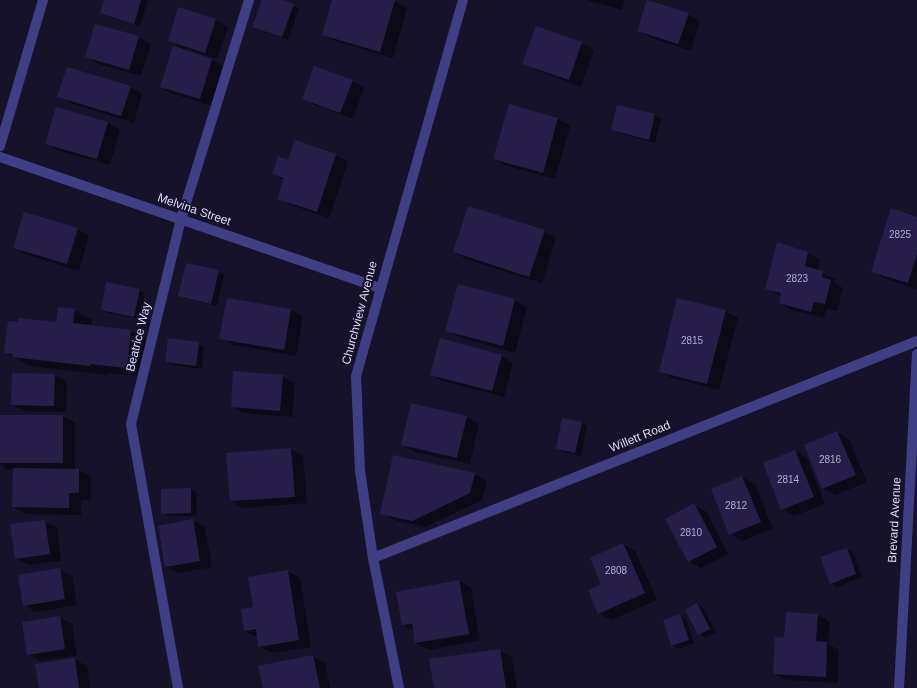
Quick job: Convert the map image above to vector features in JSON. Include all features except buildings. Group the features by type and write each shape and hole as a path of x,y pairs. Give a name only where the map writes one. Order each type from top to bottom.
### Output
{"street":[{"path":"0,146 43,0"},
{"name":"Beatrice Way","path":"178,688 131,424 181,220 249,0"},
{"name":"Churchview Avenue","path":"399,688 374,558 360,471 356,376 462,0"},
{"name":"Melvina Street","path":"0,157 380,288"},
{"name":"Willett Road","path":"374,558 917,341"},
{"name":"Brevard Avenue","path":"899,688 917,354"}]}
